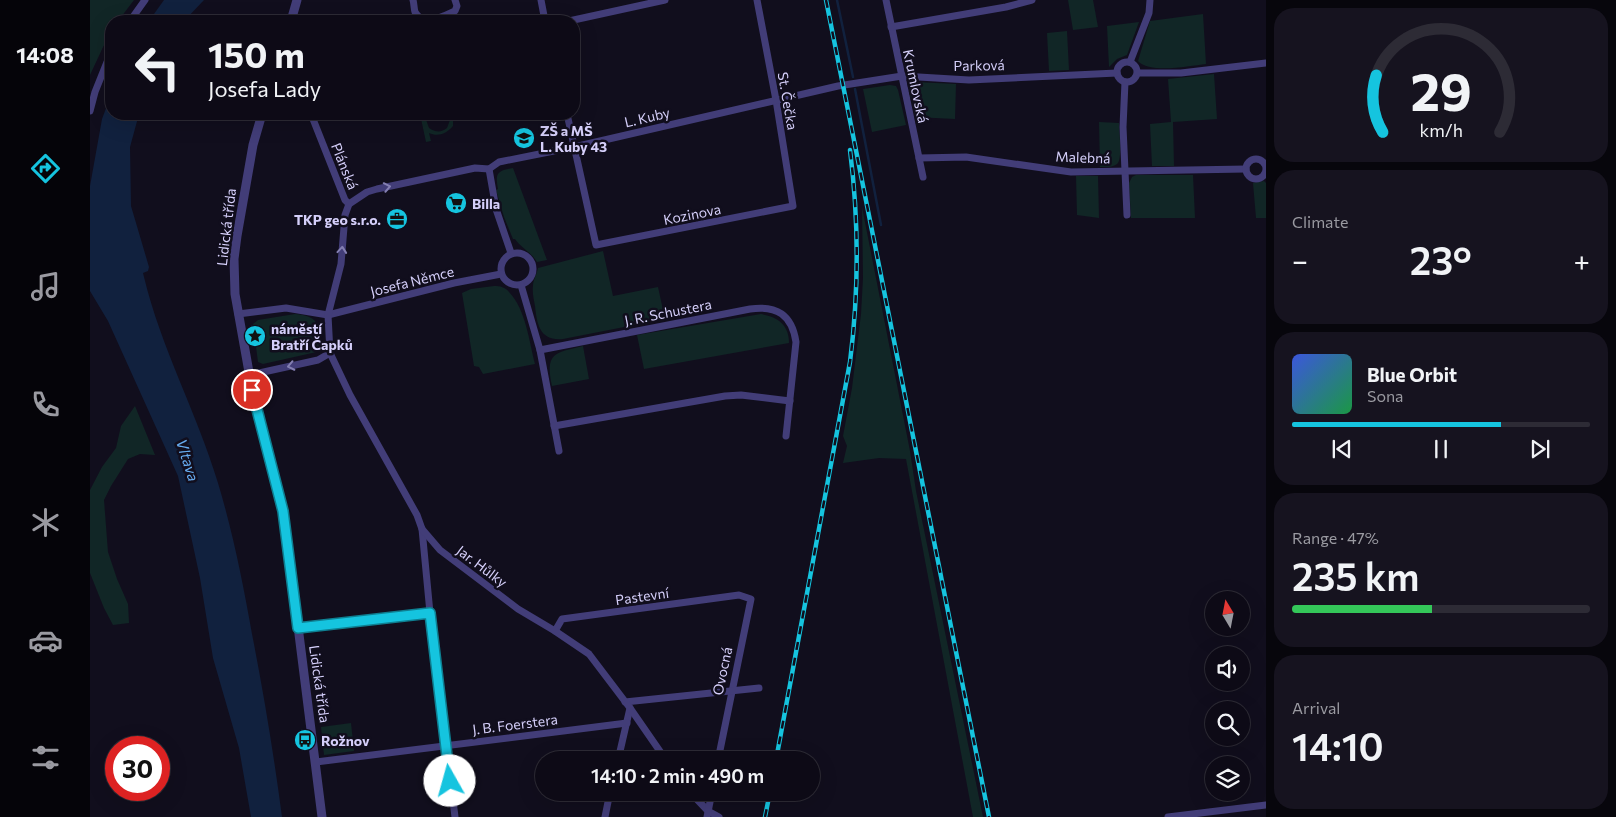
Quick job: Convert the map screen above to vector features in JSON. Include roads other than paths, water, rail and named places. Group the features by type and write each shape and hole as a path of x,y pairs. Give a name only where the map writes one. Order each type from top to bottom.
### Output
{"street":[{"path":"134,15 145,0"},
{"path":"293,15 297,0"},
{"path":"413,0 415,12 418,15"},
{"path":"447,15 455,11 457,6 455,0"},
{"path":"541,0 544,15"},
{"path":"580,19 664,0"},
{"name":"St. Čečka","path":"756,0 776,100 793,206"},
{"name":"Krumlovská","path":"886,0 923,177"},
{"path":"891,27 1006,7 1032,0"},
{"path":"1130,62 1149,13 1150,0"},
{"path":"1130,62 1136,66 1138,73 1132,81 1126,82 1119,79 1116,73 1120,64 1130,62"},
{"path":"1138,73 1181,73 1266,63"},
{"path":"90,112 95,92 105,67"},
{"name":"Parková","path":"841,86 902,76 969,80 1116,73"},
{"path":"1126,82 1123,127 1126,215"},
{"name":"L. Kuby","path":"349,204 367,192 377,189 476,168 489,170 499,162 574,147 841,86"},
{"name":"Lidická třída","path":"260,120 249,164 234,259 235,294 250,375 283,511 322,817"},
{"name":"Plánská","path":"313,120 345,200 349,204 344,215 341,264 328,315 330,353"},
{"path":"568,120 574,147"},
{"name":"Kozinova","path":"574,147 596,245 793,206"},
{"name":"Malebná","path":"919,158 966,157 1071,172 1246,169"},
{"path":"489,170 496,209 511,254"},
{"path":"518,252 524,254 530,259 532,265 531,277 521,285 509,283 501,274 502,262 511,254 518,252"},
{"name":"Josefa Němce","path":"328,315 454,283 501,274"},
{"path":"521,285 540,350 559,451"},
{"name":"J. R. Schustera","path":"540,350 764,307 776,310 787,318 794,328 796,342 790,401"},
{"path":"238,314 286,308 328,315"},
{"path":"250,375 318,360 330,353"},
{"name":"Jar. Hůlky","path":"330,353 350,395 417,515 422,529 440,550 489,588 518,609 589,654 660,751"},
{"path":"554,426 725,396 741,395 790,401 786,436"},
{"path":"422,529 430,613 455,817"},
{"name":"Pastevní","path":"555,631 562,619 739,595"},
{"name":"Ovocná","path":"720,751 750,599 739,595"},
{"path":"298,628 430,613"},
{"path":"620,751 627,723 627,705 759,688"},
{"name":"J. B. Foerstera","path":"316,762 627,723"},
{"path":"604,817 608,801"},
{"path":"697,801 707,814 718,817"},
{"path":"707,814 710,801"},
{"path":"1168,817 1266,806"}],"water":[{"path":"164,0 204,0 190,15 153,15"},
{"name":"Vltava","path":"105,111 105,120 137,120 130,147 131,206 149,267 148,271 143,273 169,355 200,431 218,483 228,521 261,680 282,817 251,817 239,748 213,658 200,578 178,476 108,321 90,291 90,186"}],"waterway":[{"path":"837,0 853,77"},
{"path":"855,89 881,225"}],"railway":[{"path":"826,0 989,817"},
{"path":"778,751 850,362 857,256 850,150"},
{"path":"765,817 768,801"}],"place":[{"name":"ZŠ a MŠ L. Kuby 43","path":"524,138"},
{"name":"Billa","path":"456,203"},
{"name":"TKP geo s.r.o.","path":"397,219"},
{"name":"náměstí Bratří Čapků","path":"255,336"},
{"name":"Rožnov","path":"305,740"}]}
